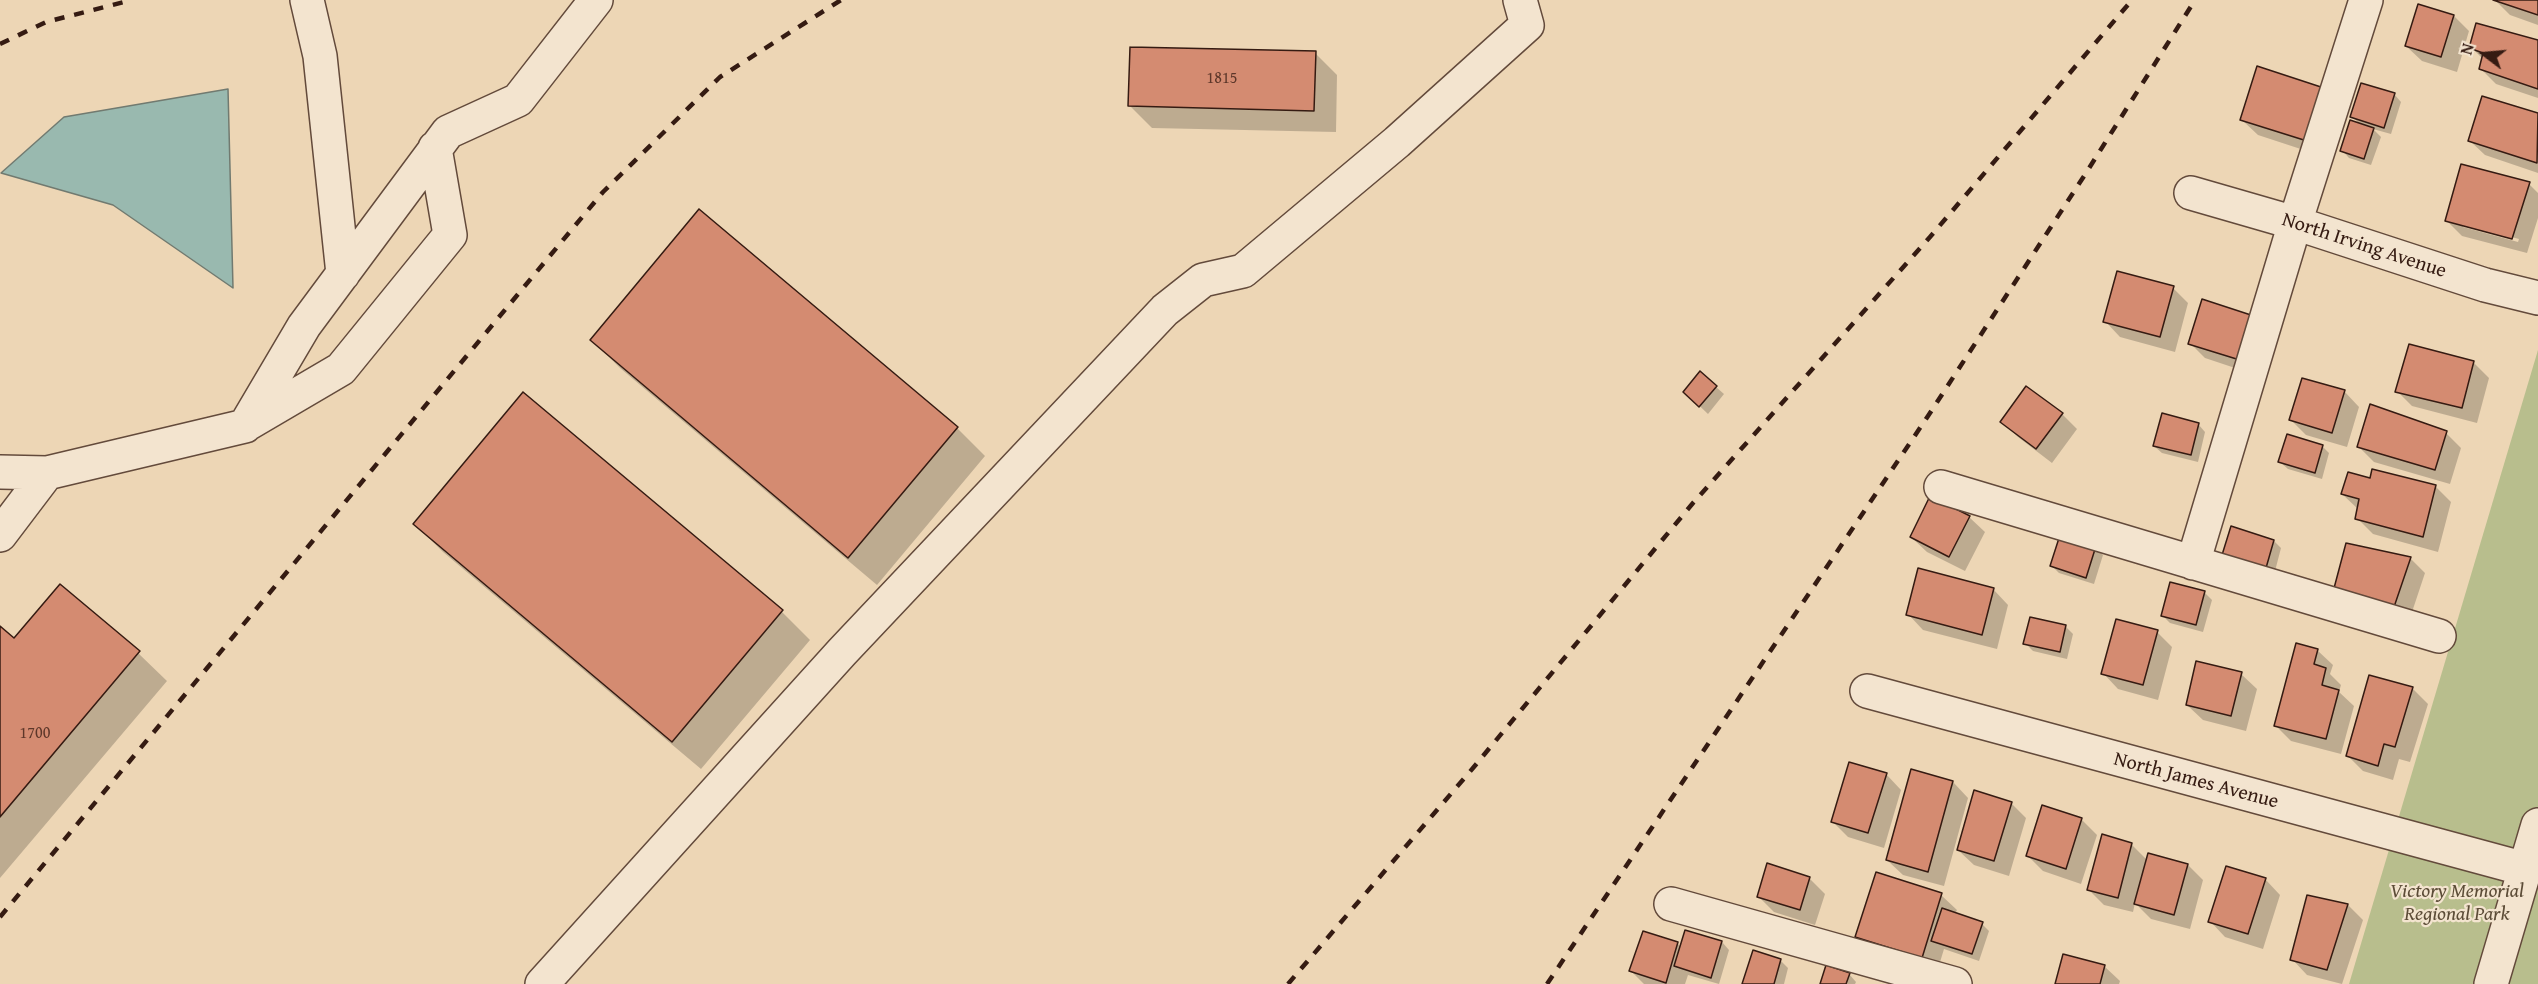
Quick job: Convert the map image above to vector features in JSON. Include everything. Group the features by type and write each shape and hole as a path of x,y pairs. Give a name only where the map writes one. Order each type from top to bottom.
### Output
{"street":[{"path":"307,0 320,56 343,274"},
{"path":"245,426 304,326 442,140 519,100 596,0"},
{"path":"542,984 842,652 1165,310 1203,280 1243,271 1397,142 1527,25 1520,0"},
{"path":"2193,562 2295,223 2366,0"},
{"path":"0,472 47,473 245,426 341,369 450,236 442,140"},
{"name":"North Irving Avenue","path":"2191,193 2295,223 2485,285 2538,298"},
{"path":"0,535 47,473"},
{"path":"1941,487 2439,636"},
{"name":"North James Avenue","path":"1867,691 2525,869"},
{"path":"2491,984 2538,825"},
{"path":"1671,904 1955,984"}],"green space":[{"name":"Victory Memorial Regional Park","path":"2538,350 2538,984 2349,984"}],"water":[{"path":"228,89 233,288 113,205 1,173 64,117"}],"building":[{"path":"2493,0 2538,0 2538,15"},
{"path":"2418,4 2454,15 2441,57 2405,46"},
{"path":"2476,23 2538,40 2538,89 2479,69 2483,53 2469,48"},
{"path":"1130,47 1316,51 1314,111 1128,106"},
{"path":"2257,66 2324,88 2307,141 2240,120"},
{"path":"2361,83 2395,93 2384,128 2350,117"},
{"path":"2482,96 2538,113 2537,163 2468,141"},
{"path":"2350,120 2374,128 2364,159 2340,151"},
{"path":"2461,164 2530,182 2512,239 2445,221"},
{"path":"699,209 958,427 848,558 590,340"},
{"path":"2117,271 2174,286 2160,337 2103,322"},
{"path":"2202,299 2257,317 2243,361 2188,344"},
{"path":"2409,344 2474,361 2462,408 2395,392"},
{"path":"1700,371 1717,386 1699,407 1683,392"},
{"path":"2302,378 2345,390 2332,433 2289,420"},
{"path":"2026,386 2063,413 2036,449 2000,422"},
{"path":"523,392 783,610 672,742 413,524"},
{"path":"2370,404 2447,431 2435,470 2357,447"},
{"path":"2162,413 2199,423 2191,455 2153,446"},
{"path":"2287,434 2323,445 2315,473 2278,462"},
{"path":"2372,469 2436,485 2423,537 2355,519 2359,499 2341,494 2348,472 2370,478"},
{"path":"1930,496 1970,516 1949,557 1910,537"},
{"path":"2231,526 2274,540 2266,568 2222,555"},
{"path":"2060,535 2096,546 2086,578 2050,566"},
{"path":"2346,543 2411,557 2393,610 2333,592"},
{"path":"1918,568 1994,588 1982,635 1906,615"},
{"path":"2170,582 2205,591 2196,625 2161,616"},
{"path":"60,584 140,651 0,817 0,626 14,638"},
{"path":"2030,617 2066,625 2060,652 2023,644"},
{"path":"2116,619 2158,630 2143,685 2101,674"},
{"path":"2296,643 2318,649 2314,664 2326,668 2322,685 2339,690 2326,739 2274,726"},
{"path":"2196,661 2242,672 2231,716 2186,705"},
{"path":"2369,675 2413,687 2395,747 2384,744 2378,766 2346,756"},
{"path":"1849,762 1887,773 1868,833 1831,822"},
{"path":"1911,769 1953,781 1928,872 1886,860"},
{"path":"1974,790 2012,802 1994,861 1957,850"},
{"path":"2042,805 2082,818 2066,869 2026,856"},
{"path":"2102,834 2132,843 2118,898 2087,890"},
{"path":"2148,853 2188,864 2174,915 2134,904"},
{"path":"1767,863 1810,877 1800,910 1757,897"},
{"path":"2226,866 2266,878 2248,934 2208,922"},
{"path":"1876,872 1942,893 1922,958 1855,937"},
{"path":"2307,895 2348,904 2327,970 2290,960"},
{"path":"1942,908 1983,922 1972,954 1931,941"},
{"path":"1685,930 1722,941 1711,978 1674,966"},
{"path":"1643,931 1678,942 1666,983 1629,971"},
{"path":"1753,950 1781,959 1774,984 1742,984"},
{"path":"2063,954 2105,965 2100,984 2055,984"},
{"path":"1826,965 1850,973 1846,984 1820,984"}],"railway":[{"path":"0,44 46,22 132,0"},
{"path":"0,917 603,192 720,77 841,0"},
{"path":"1288,984 1473,768 1693,503 1930,237 2132,0"},
{"path":"1547,984 1928,416 2195,0"}]}
